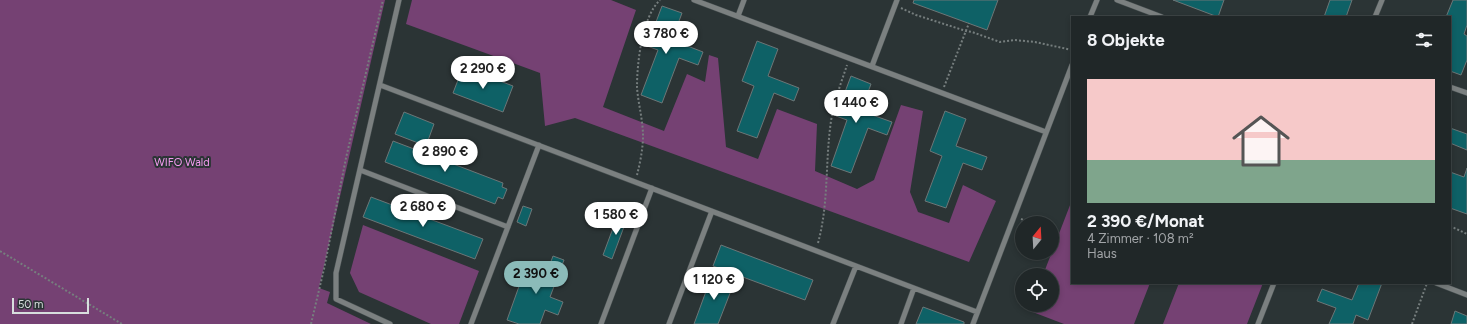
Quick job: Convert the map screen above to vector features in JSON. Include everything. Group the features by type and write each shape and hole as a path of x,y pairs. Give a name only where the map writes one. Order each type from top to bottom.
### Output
{"lane":[{"path":"390,324 336,298 336,273 399,0"},
{"path":"694,0 1046,132"},
{"path":"738,16 744,0"},
{"path":"1090,16 1097,0"},
{"path":"1117,0 1159,16"},
{"path":"1375,16 1382,0"},
{"path":"872,66 896,2"},
{"path":"973,324 1071,67"},
{"path":"380,85 977,312"},
{"path":"1451,87 1467,93"},
{"path":"471,324 539,146"},
{"path":"360,170 508,227"},
{"path":"601,324 652,188"},
{"path":"669,324 712,211"},
{"path":"833,324 856,266"},
{"path":"1258,324 1274,284"},
{"path":"1439,284 1466,293"},
{"path":"901,324 914,288"}],"path":[{"path":"311,324 324,269 346,158 383,0"},
{"path":"635,182 641,160 643,137 641,109 637,89 638,66 642,37 651,12 658,1 654,0"},
{"path":"896,2 916,15 1000,42 1014,40 1035,42 1071,50"},
{"path":"942,93 969,23"},
{"path":"816,251 823,225 826,203 831,120 849,58"},
{"path":"1451,226 1467,234"},
{"path":"0,251 122,324"},
{"path":"1412,324 1427,284"}],"green space":[{"name":"WIFO Wald","path":"0,0 385,0 319,288 330,292 327,303 371,324 0,324"},
{"path":"412,0 611,0 636,10 603,107 664,131 687,74 705,82 709,55 718,58 726,147 758,159 777,109 817,124 815,171 857,189 874,180 901,105 923,111 910,192 918,212 949,223 963,185 996,201 969,262 575,118 545,126 540,73 406,24"},
{"path":"1071,203 1071,284 1150,284 1134,324 1064,324 1033,312 1059,312 1059,268 1046,268 1049,260 1059,260 1059,234"},
{"path":"363,225 479,271 459,324 431,324 359,292 350,273"},
{"path":"1179,284 1263,284 1247,324 1163,324"}],"building":[{"path":"914,0 998,0 987,30 913,3"},
{"path":"1173,0 1224,0 1218,16"},
{"path":"1330,0 1352,0 1346,16 1324,16"},
{"path":"1453,0 1467,0 1467,25 1464,34 1467,36 1467,60 1461,75 1451,71 1451,16 1446,16"},
{"path":"662,6 682,13 672,40 703,52 698,65 679,58 662,103 641,95 658,50 647,46"},
{"path":"757,41 778,49 768,76 799,88 794,101 774,93 757,138 737,131 754,86 742,81"},
{"path":"463,67 513,86 503,112 453,93"},
{"path":"851,76 871,84 861,111 892,122 887,135 868,128 851,173 831,166 847,120 836,116"},
{"path":"945,111 966,119 956,146 987,157 982,170 963,163 946,208 925,201 942,156 930,151"},
{"path":"404,112 434,124 426,146 395,134"},
{"path":"1451,128 1467,134 1467,150 1451,143"},
{"path":"393,141 503,183 502,187 507,189 503,199 498,197 495,204 385,162"},
{"path":"1467,168 1467,214 1451,208 1451,172 1464,177"},
{"path":"371,197 483,239 475,259 363,217"},
{"path":"523,206 532,209 526,226 517,222"},
{"path":"619,212 628,216 612,259 603,255"},
{"path":"721,245 813,280 805,300 713,266"},
{"path":"553,256 564,260 550,297 563,302 558,315 545,310 540,324 519,324 507,320 527,264 547,272"},
{"path":"712,275 734,283 718,324 694,324"},
{"path":"1359,284 1382,284 1368,320 1356,315 1353,324 1329,324 1336,308 1317,301 1322,289 1352,300"},
{"path":"923,307 964,322 964,324 916,324"},
{"path":"1455,311 1467,316 1467,324 1451,324"}]}
